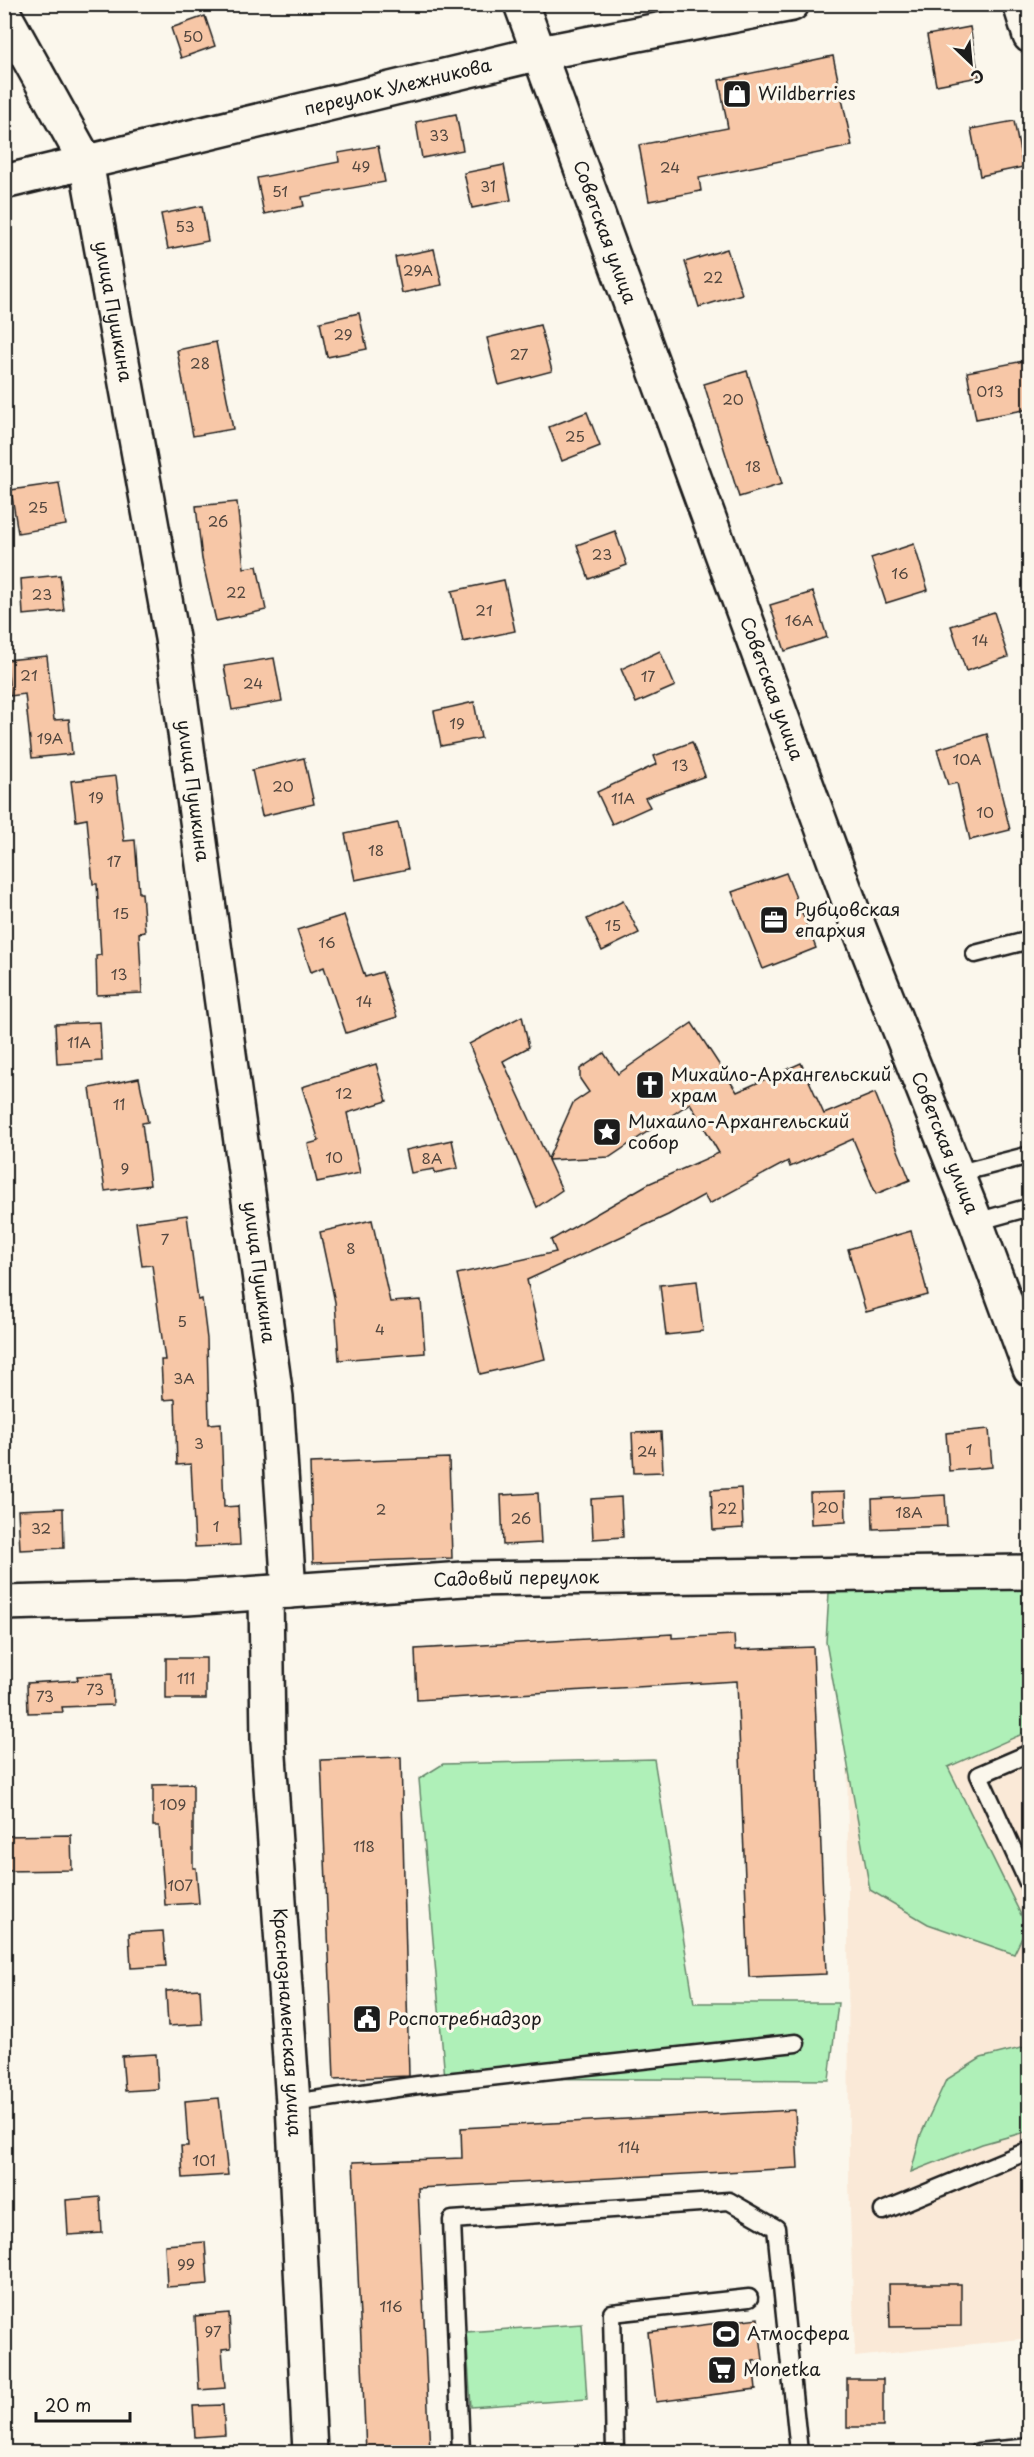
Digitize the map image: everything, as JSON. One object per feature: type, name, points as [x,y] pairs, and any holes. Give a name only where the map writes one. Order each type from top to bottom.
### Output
[{"type":"street","name":"Советская улица","points":[[521,4],[856,920],[976,1222],[1029,1369]]},
{"type":"street","name":"переулок Улежникова","points":[[4,182],[540,53],[792,4]]},
{"type":"street","points":[[1020,4],[1029,36]]},
{"type":"street","name":"улица Пушкина","points":[[4,14],[86,162],[172,638],[276,1397],[278,1592]]},
{"type":"street","name":"Садовый переулок","points":[[4,1603],[278,1592],[464,1579],[1029,1572]]},
{"type":"street","name":"Краснознаменская улица","points":[[278,1592],[268,1742],[293,2103],[310,2452]]},
{"type":"lane","points":[[975,954],[1029,940]]},
{"type":"lane","points":[[955,1174],[1029,1155]]},
{"type":"lane","points":[[976,1222],[1029,1207]]},
{"type":"lane","points":[[1029,1753],[979,1775],[1029,1887]]},
{"type":"lane","points":[[293,2103],[418,2085],[796,2043]]},
{"type":"lane","points":[[883,2211],[1029,2150]]},
{"type":"lane","points":[[461,2452],[452,2220],[729,2201],[776,2228],[799,2452]]},
{"type":"lane","points":[[615,2452],[612,2313],[749,2298]]},
{"type":"lane","points":[[978,2452],[1029,2447]]},
{"type":"shaded area","points":[[1029,1610],[1029,2338],[855,2357],[849,2182],[847,1617]]},
{"type":"green space","points":[[1029,1581],[1029,1731],[948,1767],[1027,1927],[1014,1954],[928,1924],[870,1890],[826,1642],[829,1593]]},
{"type":"green space","points":[[654,1759],[694,2003],[838,2003],[829,2080],[445,2078],[419,1779],[443,1764]]},
{"type":"green space","points":[[1029,2046],[1029,2131],[982,2144],[911,2172],[921,2134],[946,2080],[981,2058]]},
{"type":"green space","points":[[582,2324],[587,2399],[471,2407],[466,2332]]},
{"type":"building","points":[[205,16],[215,46],[181,58],[171,28]]},
{"type":"building","points":[[970,27],[979,77],[936,85],[927,35]]},
{"type":"building","points":[[833,56],[852,146],[699,178],[701,191],[649,201],[639,145],[728,128],[719,80]]},
{"type":"building","points":[[456,114],[463,150],[422,158],[416,122]]},
{"type":"building","points":[[1014,121],[1023,167],[980,176],[971,129]]},
{"type":"building","points":[[378,146],[385,182],[302,197],[304,206],[264,214],[257,178],[339,162],[338,153]]},
{"type":"building","points":[[504,165],[511,200],[472,208],[464,173]]},
{"type":"building","points":[[202,206],[208,241],[168,249],[161,214]]},
{"type":"building","points":[[434,249],[442,285],[402,293],[395,257]]},
{"type":"building","points":[[727,249],[742,294],[699,307],[685,262]]},
{"type":"building","points":[[359,313],[367,349],[327,357],[320,322]]},
{"type":"building","points":[[540,325],[552,371],[499,385],[487,338]]},
{"type":"building","points":[[216,342],[233,429],[193,436],[177,350]]},
{"type":"building","points":[[1029,360],[1029,409],[976,419],[967,372]]},
{"type":"building","points":[[747,371],[782,484],[739,497],[704,384]]},
{"type":"building","points":[[587,412],[600,446],[562,461],[549,427]]},
{"type":"building","points":[[59,483],[66,525],[18,533],[11,490]]},
{"type":"building","points":[[237,502],[244,568],[257,566],[266,610],[216,621],[202,559],[196,506]]},
{"type":"building","points":[[615,531],[627,565],[589,579],[577,545]]},
{"type":"building","points":[[914,544],[928,590],[886,603],[871,558]]},
{"type":"building","points":[[60,575],[64,611],[23,615],[21,579]]},
{"type":"building","points":[[504,580],[515,631],[463,642],[452,591]]},
{"type":"building","points":[[813,592],[827,637],[785,651],[770,605]]},
{"type":"building","points":[[994,612],[1008,657],[966,671],[951,626]]},
{"type":"building","points":[[660,651],[675,686],[636,703],[621,669]]},
{"type":"building","points":[[47,656],[54,720],[69,719],[72,754],[32,758],[25,694],[10,696],[7,660]]},
{"type":"building","points":[[274,658],[282,701],[232,710],[224,666]]},
{"type":"building","points":[[474,702],[481,738],[441,746],[434,711]]},
{"type":"building","points":[[987,734],[1010,830],[970,840],[957,783],[948,785],[937,749]]},
{"type":"building","points":[[692,742],[705,776],[645,798],[650,807],[612,824],[597,792],[657,764],[654,756]]},
{"type":"building","points":[[304,758],[314,804],[262,816],[252,770]]},
{"type":"building","points":[[116,776],[124,841],[135,840],[139,893],[142,893],[145,932],[139,933],[142,993],[97,995],[96,956],[101,955],[97,884],[93,884],[87,819],[76,821],[71,781]]},
{"type":"building","points":[[398,823],[408,869],[355,880],[345,834]]},
{"type":"building","name":"Рубцовская епархия","points":[[786,873],[816,948],[763,969],[732,892]]},
{"type":"building","points":[[623,901],[639,933],[602,951],[587,919]]},
{"type":"building","points":[[344,915],[365,977],[382,972],[397,1017],[346,1033],[324,967],[311,972],[297,930]]},
{"type":"building","points":[[522,1016],[529,1047],[503,1061],[548,1159],[573,1103],[589,1092],[580,1079],[580,1069],[604,1053],[618,1074],[692,1023],[737,1092],[801,1063],[824,1114],[875,1093],[910,1180],[876,1194],[853,1139],[790,1167],[788,1161],[709,1204],[704,1195],[668,1215],[527,1280],[545,1359],[480,1374],[457,1274],[556,1252],[551,1240],[648,1184],[719,1153],[690,1103],[610,1157],[548,1160],[562,1190],[537,1207],[469,1044]]},
{"type":"building","points":[[100,1022],[102,1061],[57,1064],[55,1024]]},
{"type":"building","points":[[376,1064],[387,1101],[347,1113],[360,1173],[317,1182],[308,1144],[319,1141],[302,1087]]},
{"type":"building","points":[[139,1078],[148,1122],[142,1123],[150,1185],[105,1191],[90,1088]]},
{"type":"building","points":[[452,1140],[458,1168],[435,1173],[434,1169],[411,1173],[406,1150]]},
{"type":"building","points":[[187,1215],[198,1300],[202,1299],[207,1339],[209,1424],[221,1423],[224,1507],[238,1506],[240,1545],[195,1547],[191,1464],[177,1465],[175,1399],[163,1400],[161,1360],[165,1360],[152,1265],[142,1266],[136,1222]]},
{"type":"building","points":[[372,1220],[390,1302],[421,1300],[425,1353],[339,1360],[335,1302],[320,1232]]},
{"type":"building","points":[[911,1231],[928,1295],[866,1312],[848,1249]]},
{"type":"building","points":[[697,1281],[703,1331],[666,1335],[660,1285]]},
{"type":"building","points":[[989,1429],[992,1467],[949,1471],[946,1433]]},
{"type":"building","points":[[661,1432],[663,1472],[634,1473],[632,1433]]},
{"type":"building","points":[[449,1458],[452,1558],[313,1563],[310,1463]]},
{"type":"building","points":[[741,1488],[743,1528],[713,1530],[711,1490]]},
{"type":"building","points":[[845,1492],[846,1522],[811,1524],[810,1493]]},
{"type":"building","points":[[538,1493],[541,1543],[503,1545],[501,1495]]},
{"type":"building","points":[[945,1495],[947,1526],[873,1529],[872,1499]]},
{"type":"building","points":[[621,1497],[623,1537],[593,1539],[591,1499]]},
{"type":"building","points":[[63,1508],[64,1548],[20,1550],[18,1510]]},
{"type":"building","points":[[672,1634],[672,1638],[734,1635],[735,1650],[813,1647],[826,1974],[749,1977],[737,1681],[417,1700],[415,1649]]},
{"type":"building","points":[[166,1658],[206,1658],[206,1699],[166,1699]]},
{"type":"building","points":[[112,1674],[113,1705],[62,1707],[63,1712],[28,1713],[27,1683],[78,1680],[77,1676]]},
{"type":"building","points":[[401,1757],[409,2076],[334,2079],[321,1760]]},
{"type":"building","points":[[193,1784],[193,1868],[196,1868],[199,1903],[165,1905],[159,1826],[153,1826],[153,1785]]},
{"type":"building","points":[[71,1835],[72,1870],[4,1871],[4,1836]]},
{"type":"building","points":[[163,1931],[166,1966],[131,1968],[129,1933]]},
{"type":"building","points":[[200,1989],[202,2024],[168,2026],[166,1991]]},
{"type":"building","points":[[156,2054],[158,2089],[125,2091],[122,2056]]},
{"type":"building","points":[[219,2098],[228,2175],[183,2178],[181,2146],[188,2146],[185,2101]]},
{"type":"building","points":[[795,2110],[798,2168],[418,2188],[430,2452],[366,2452],[353,2162],[462,2158],[461,2128]]},
{"type":"building","points":[[100,2197],[102,2233],[68,2235],[66,2200]]},
{"type":"building","points":[[205,2242],[208,2284],[167,2287],[165,2245]]},
{"type":"building","points":[[889,2284],[961,2284],[961,2326],[890,2327]]},
{"type":"building","points":[[229,2313],[231,2348],[222,2349],[225,2388],[199,2390],[195,2316]]},
{"type":"building","points":[[758,2318],[763,2360],[753,2361],[756,2389],[656,2402],[648,2332]]},
{"type":"building","points":[[847,2379],[883,2379],[883,2427],[847,2427]]},
{"type":"building","points":[[223,2405],[225,2435],[195,2437],[193,2406]]},
{"type":"place","name":"Wildberries","points":[[737,94]]},
{"type":"place","name":"Рубцовская епархия","points":[[774,920]]},
{"type":"place","name":"Михайло-Архангельский храм","points":[[650,1085]]},
{"type":"place","name":"Михаило-Архангельский собор","points":[[607,1132]]},
{"type":"place","name":"Роспотребнадзор","points":[[367,2019]]},
{"type":"place","name":"Атмосфера","points":[[726,2334]]},
{"type":"place","name":"Monetka","points":[[722,2370]]}]
